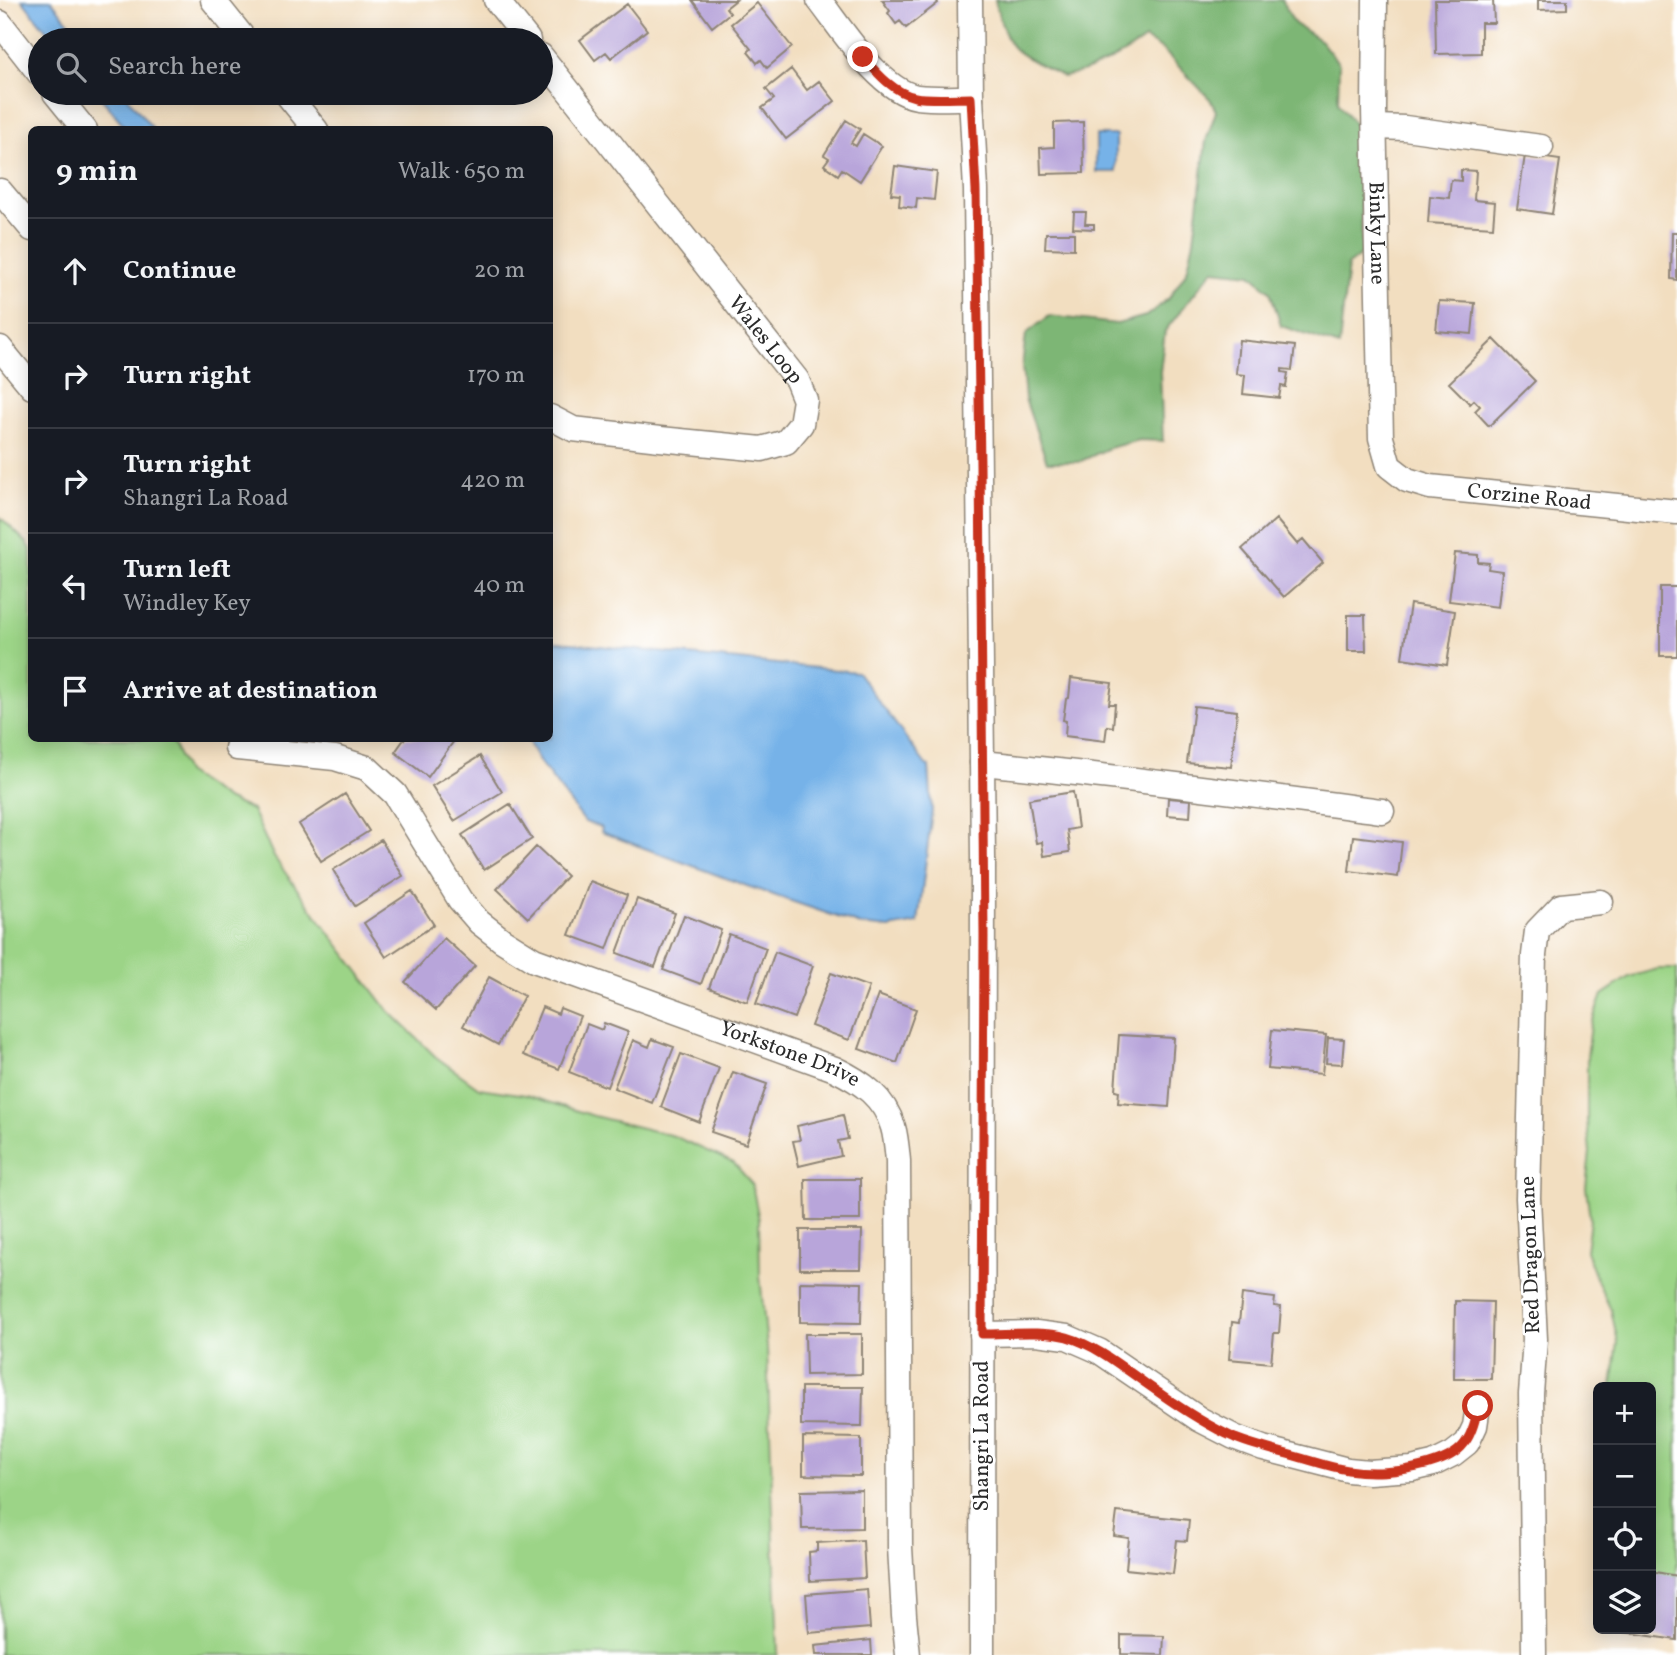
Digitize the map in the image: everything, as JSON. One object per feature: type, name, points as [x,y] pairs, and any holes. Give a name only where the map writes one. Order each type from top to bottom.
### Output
[{"type":"street","points":[[213,0],[235,28]]},
{"type":"street","points":[[496,0],[518,28]]},
{"type":"street","points":[[819,0],[863,57],[895,88],[915,97],[971,98]]},
{"type":"street","name":"Shangri La Road","points":[[970,0],[976,190],[982,763],[982,1655]]},
{"type":"street","name":"Binky Lane","points":[[1375,0],[1381,438],[1389,466]]},
{"type":"street","points":[[0,23],[28,59]]},
{"type":"street","name":"Wales Loop","points":[[553,71],[797,380],[804,400],[801,424],[786,442],[762,449],[573,429],[553,419]]},
{"type":"street","points":[[65,105],[82,126]]},
{"type":"street","points":[[296,105],[313,126]]},
{"type":"street","points":[[1375,127],[1405,128],[1541,147]]},
{"type":"street","points":[[0,191],[28,224]]},
{"type":"street","points":[[0,348],[28,382]]},
{"type":"street","name":"Corzine Road","points":[[1389,466],[1407,480],[1430,487],[1677,512]]},
{"type":"street","name":"Yorkstone Drive","points":[[237,748],[335,758],[367,768],[395,794],[460,900],[479,922],[502,940],[534,960],[835,1069],[859,1081],[880,1101],[893,1127],[898,1161],[900,1547],[908,1655]]},
{"type":"street","points":[[982,763],[1100,775],[1382,811]]},
{"type":"street","name":"Red Dragon Lane","points":[[1534,1655],[1531,1394],[1535,1339],[1528,1198],[1534,955],[1537,931],[1561,906],[1601,902]]},
{"type":"street","points":[[982,1334],[1036,1333],[1067,1337],[1099,1351],[1199,1419],[1234,1437],[1263,1448],[1348,1470],[1368,1472],[1412,1469],[1433,1464],[1467,1443],[1475,1426],[1478,1406]]},
{"type":"green space","points":[[995,0],[1282,0],[1294,23],[1321,41],[1339,64],[1338,103],[1354,123],[1360,126],[1362,254],[1348,265],[1339,346],[1281,326],[1270,291],[1251,274],[1213,270],[1165,331],[1160,372],[1163,441],[1139,440],[1109,448],[1079,462],[1047,462],[1025,399],[1022,366],[1026,334],[1049,316],[1117,324],[1146,316],[1169,298],[1187,271],[1194,240],[1206,141],[1216,111],[1210,99],[1163,50],[1145,39],[1096,67],[1064,77],[1018,52],[1002,26]]},
{"type":"green space","points":[[0,517],[28,544],[28,742],[172,742],[186,772],[226,799],[252,810],[274,857],[310,907],[388,1010],[436,1057],[479,1088],[526,1095],[674,1136],[734,1163],[752,1184],[759,1220],[760,1276],[767,1347],[778,1655],[0,1655]]},
{"type":"green space","points":[[1658,969],[1677,969],[1677,1634],[1656,1630],[1656,1382],[1613,1382],[1618,1342],[1611,1310],[1586,1251],[1590,1219],[1586,1187],[1590,1152],[1587,1057],[1591,1025],[1602,995],[1629,977]]},
{"type":"water","points":[[22,0],[51,0],[73,28],[44,28]]},
{"type":"water","points":[[107,105],[134,105],[151,126],[124,126]]},
{"type":"water","points":[[1096,135],[1116,135],[1116,172],[1096,172]]},
{"type":"water","points":[[553,641],[857,672],[929,766],[932,811],[918,923],[889,928],[861,925],[601,832],[602,828],[585,822],[538,760],[529,742],[553,742]]},
{"type":"building","points":[[692,0],[736,0],[726,8],[730,13],[712,27]]},
{"type":"building","points":[[882,0],[936,0],[938,3],[906,28],[900,21],[896,24]]},
{"type":"building","points":[[1435,0],[1493,0],[1494,23],[1481,23],[1481,53],[1436,54]]},
{"type":"building","points":[[1538,0],[1567,0],[1567,9],[1538,10]]},
{"type":"building","points":[[757,3],[792,47],[767,68],[761,60],[757,63],[748,52],[751,49],[731,24]]},
{"type":"building","points":[[627,4],[647,30],[611,58],[606,52],[595,60],[580,40]]},
{"type":"building","points":[[791,69],[807,90],[819,81],[835,101],[786,139],[762,108],[774,99],[766,89]]},
{"type":"building","points":[[846,120],[860,129],[851,143],[856,146],[863,134],[882,146],[860,181],[842,169],[838,175],[824,165],[829,158],[824,155]]},
{"type":"building","points":[[1083,122],[1084,173],[1041,174],[1040,148],[1054,147],[1054,123]]},
{"type":"building","points":[[1525,155],[1560,160],[1552,214],[1517,209]]},
{"type":"building","points":[[895,166],[937,172],[934,200],[917,198],[916,208],[899,206],[900,195],[891,194]]},
{"type":"building","points":[[1461,170],[1476,171],[1474,200],[1495,202],[1493,227],[1428,223],[1430,196],[1449,198],[1451,180],[1461,181]]},
{"type":"building","points":[[1074,212],[1086,212],[1085,224],[1094,224],[1094,229],[1073,228]]},
{"type":"building","points":[[1672,232],[1677,232],[1677,280],[1671,279]]},
{"type":"building","points":[[1046,233],[1074,233],[1074,249],[1045,248]]},
{"type":"building","points":[[1439,301],[1475,303],[1472,334],[1436,331]]},
{"type":"building","points":[[1494,339],[1535,381],[1489,426],[1475,411],[1480,406],[1474,400],[1470,404],[1449,383]]},
{"type":"building","points":[[1239,340],[1295,346],[1292,370],[1282,369],[1282,372],[1288,373],[1286,387],[1281,386],[1279,398],[1243,394],[1245,375],[1236,374]]},
{"type":"building","points":[[1276,519],[1297,544],[1303,539],[1323,563],[1284,597],[1242,549]]},
{"type":"building","points":[[1455,553],[1478,555],[1478,562],[1489,563],[1488,569],[1502,571],[1498,607],[1449,601]]},
{"type":"building","points":[[1660,587],[1677,587],[1677,656],[1660,656]]},
{"type":"building","points":[[1410,604],[1455,611],[1447,665],[1402,658]]},
{"type":"building","points":[[1348,615],[1365,615],[1366,651],[1348,651]]},
{"type":"building","points":[[1071,678],[1112,683],[1109,704],[1115,704],[1113,727],[1107,726],[1105,741],[1065,736],[1066,721],[1063,720]]},
{"type":"building","points":[[1194,706],[1237,711],[1231,767],[1187,763]]},
{"type":"building","points":[[402,742],[453,742],[428,777],[395,752]]},
{"type":"building","points":[[480,756],[502,792],[454,821],[432,786]]},
{"type":"building","points":[[1073,792],[1078,828],[1067,830],[1070,852],[1044,856],[1042,842],[1036,843],[1029,799]]},
{"type":"building","points":[[345,794],[369,831],[321,861],[299,824]]},
{"type":"building","points":[[1168,798],[1191,800],[1190,817],[1167,815]]},
{"type":"building","points":[[510,804],[532,839],[484,870],[462,835]]},
{"type":"building","points":[[1353,836],[1402,842],[1398,877],[1349,871]]},
{"type":"building","points":[[381,840],[403,876],[355,906],[333,870]]},
{"type":"building","points":[[536,847],[567,876],[528,918],[497,889]]},
{"type":"building","points":[[590,881],[627,895],[607,949],[569,935]]},
{"type":"building","points":[[412,891],[434,925],[386,957],[364,923]]},
{"type":"building","points":[[637,899],[675,913],[655,967],[617,953]]},
{"type":"building","points":[[684,915],[721,930],[701,984],[663,970]]},
{"type":"building","points":[[729,934],[766,948],[747,1002],[709,988]]},
{"type":"building","points":[[444,938],[475,966],[436,1010],[405,982]]},
{"type":"building","points":[[775,952],[813,966],[794,1018],[756,1004]]},
{"type":"building","points":[[831,973],[869,987],[849,1040],[811,1026]]},
{"type":"building","points":[[489,977],[524,996],[498,1045],[463,1026]]},
{"type":"building","points":[[878,995],[916,1009],[897,1063],[859,1049]]},
{"type":"building","points":[[542,1007],[558,1014],[560,1008],[580,1016],[559,1069],[523,1055]]},
{"type":"building","points":[[604,1023],[628,1032],[607,1087],[569,1072],[587,1024],[602,1030]]},
{"type":"building","points":[[1272,1030],[1326,1035],[1322,1074],[1268,1069]]},
{"type":"building","points":[[1119,1035],[1174,1038],[1169,1107],[1118,1103],[1119,1091],[1115,1090]]},
{"type":"building","points":[[1328,1038],[1344,1039],[1342,1064],[1326,1063]]},
{"type":"building","points":[[652,1039],[674,1047],[652,1103],[614,1088],[633,1040],[649,1047]]},
{"type":"building","points":[[681,1054],[719,1068],[699,1122],[661,1107]]},
{"type":"building","points":[[733,1072],[767,1084],[746,1144],[711,1132]]},
{"type":"building","points":[[843,1115],[848,1139],[838,1141],[841,1156],[799,1166],[793,1141],[800,1140],[797,1126]]},
{"type":"building","points":[[805,1179],[860,1179],[860,1220],[806,1220]]},
{"type":"building","points":[[800,1230],[862,1230],[861,1269],[800,1269]]},
{"type":"building","points":[[800,1282],[862,1283],[861,1323],[800,1322]]},
{"type":"building","points":[[1242,1294],[1275,1298],[1274,1306],[1281,1307],[1279,1333],[1274,1333],[1271,1363],[1229,1359],[1232,1322],[1239,1323]]},
{"type":"building","points":[[1455,1301],[1493,1302],[1491,1379],[1454,1379]]},
{"type":"building","points":[[805,1334],[862,1334],[862,1374],[806,1375]]},
{"type":"building","points":[[801,1387],[863,1387],[862,1426],[801,1425]]},
{"type":"building","points":[[803,1437],[861,1438],[861,1476],[803,1475]]},
{"type":"building","points":[[862,1490],[862,1528],[802,1529],[801,1491]]},
{"type":"building","points":[[1117,1512],[1189,1520],[1187,1541],[1177,1540],[1173,1574],[1126,1569],[1129,1538],[1114,1536]]},
{"type":"building","points":[[863,1540],[865,1578],[810,1581],[809,1552],[817,1551],[817,1543]]},
{"type":"building","points":[[1656,1572],[1677,1576],[1677,1640],[1636,1634],[1656,1634]]},
{"type":"building","points":[[867,1589],[870,1628],[809,1633],[806,1594]]},
{"type":"building","points":[[1121,1635],[1164,1636],[1163,1655],[1121,1654]]},
{"type":"building","points":[[871,1640],[872,1655],[816,1655],[815,1646]]},
{"type":"route","points":[[863,57],[895,88],[915,97],[971,98],[976,190],[980,465],[984,936],[982,1334],[1036,1333],[1067,1337],[1099,1351],[1199,1419],[1234,1437],[1263,1448],[1348,1470],[1368,1472],[1412,1469],[1433,1464],[1467,1443],[1475,1426],[1478,1406]]}]
